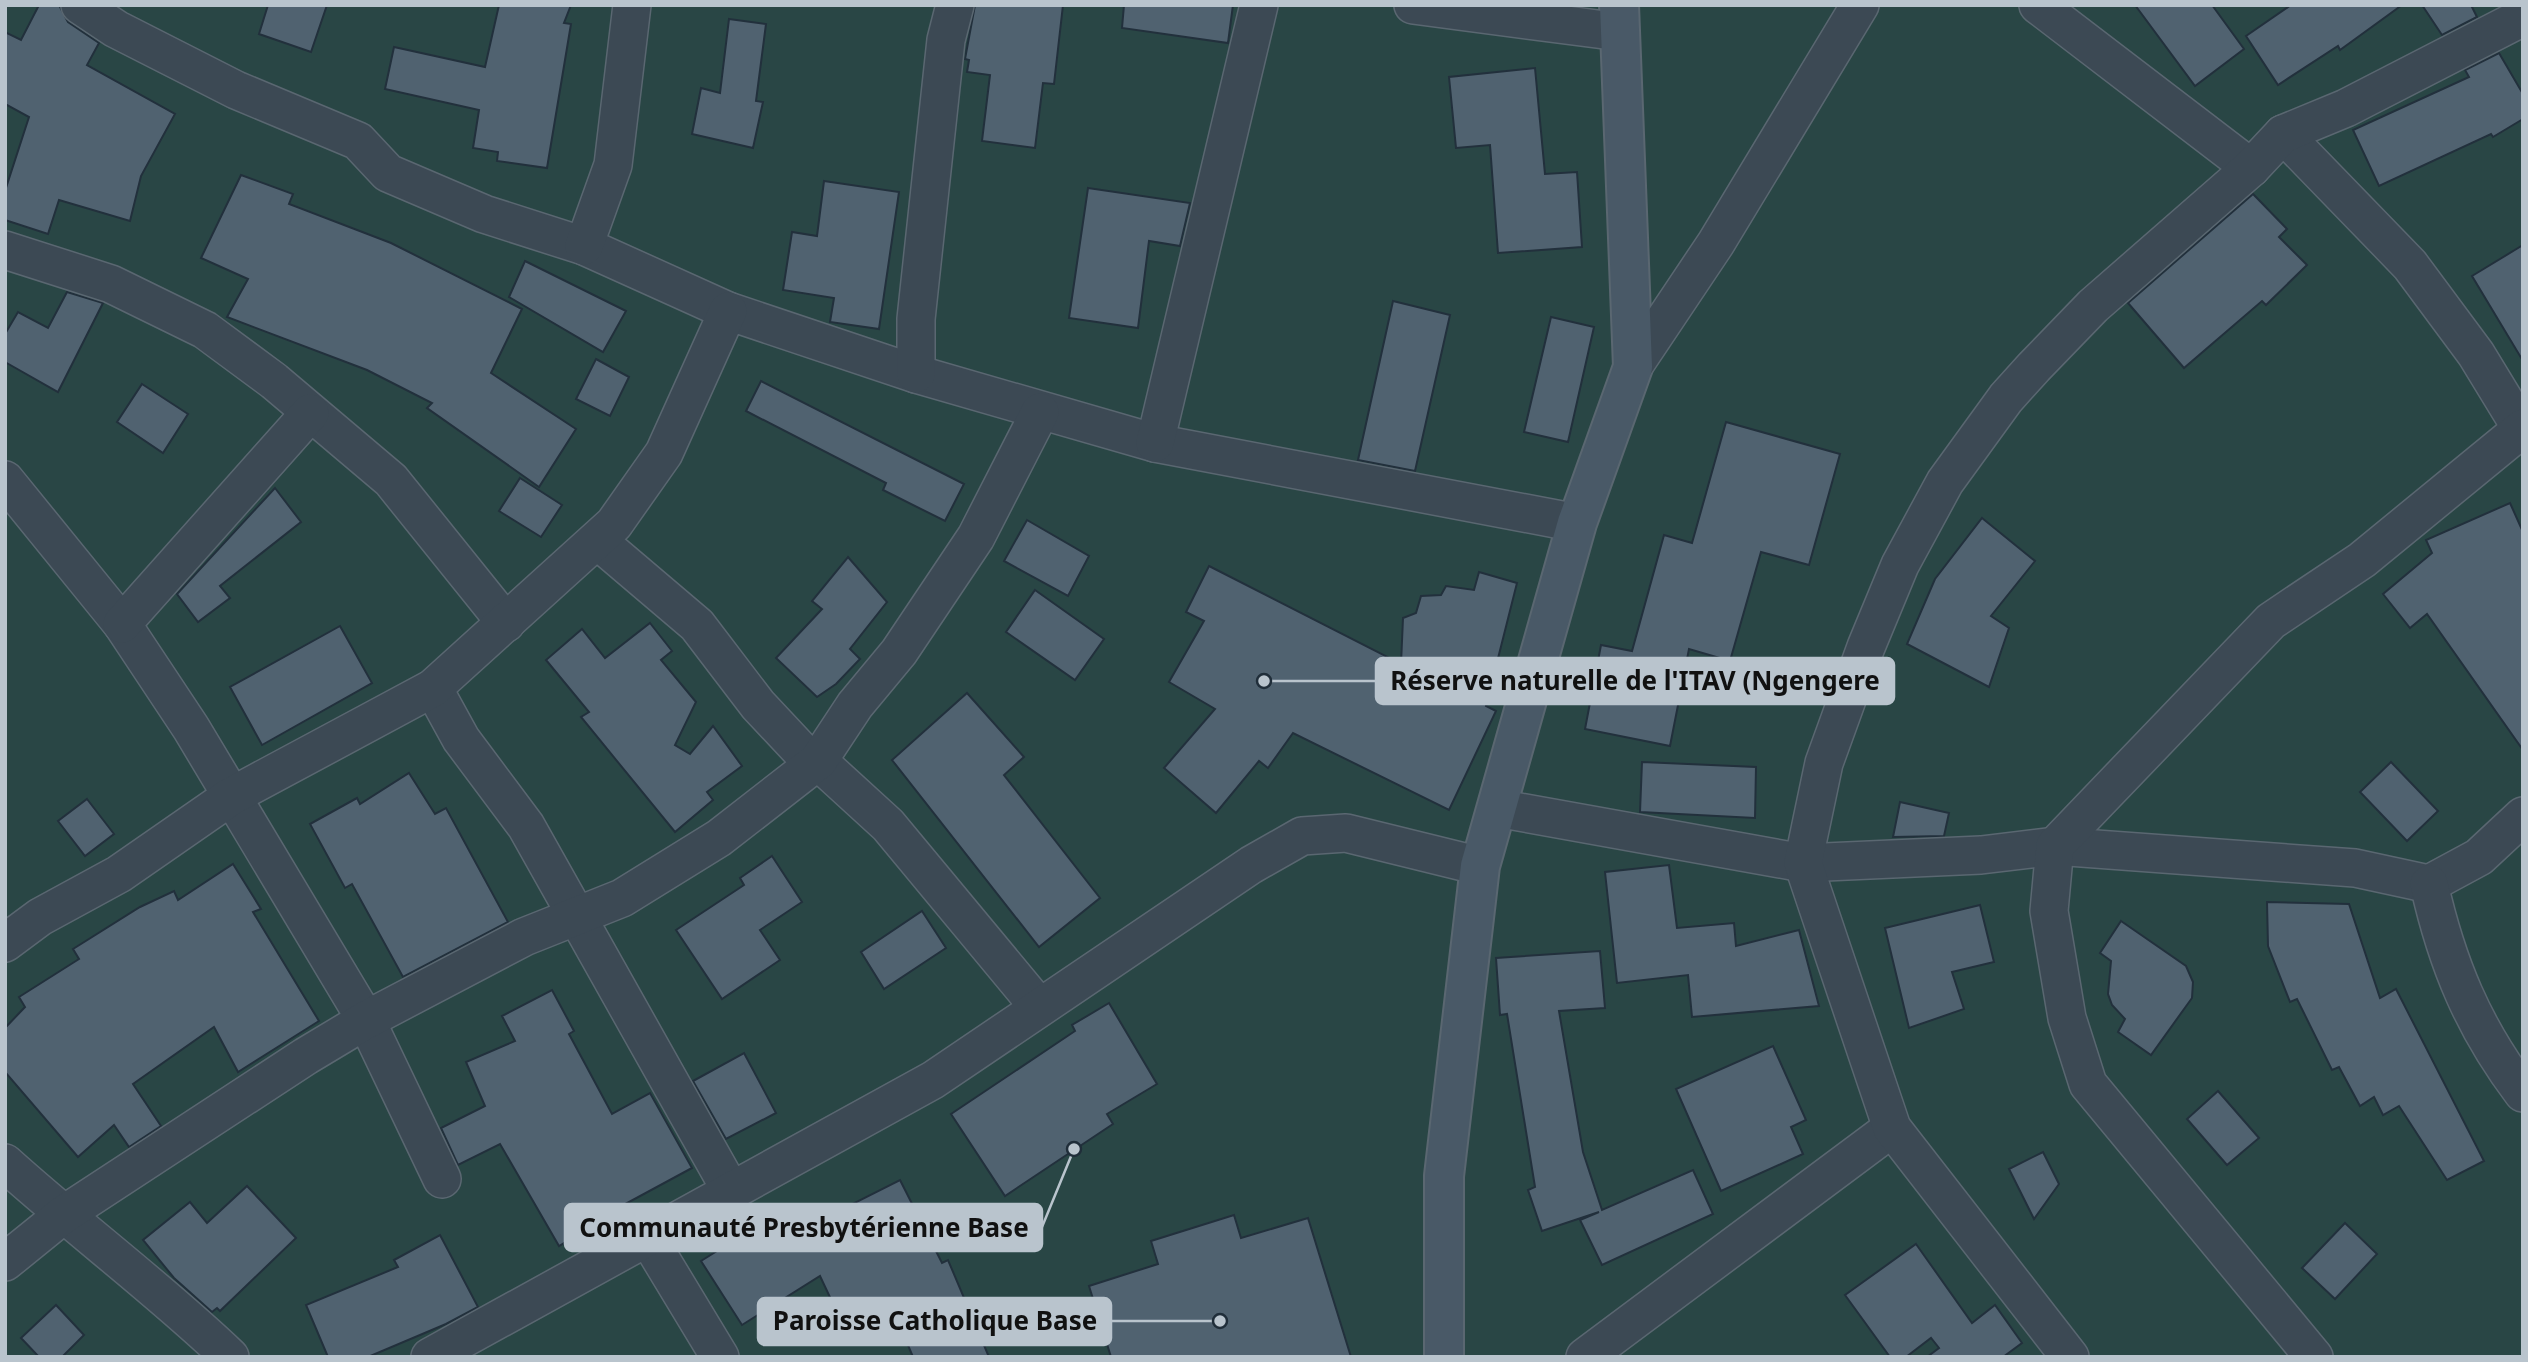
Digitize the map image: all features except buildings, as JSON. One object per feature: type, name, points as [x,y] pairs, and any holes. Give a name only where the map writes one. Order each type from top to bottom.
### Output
[{"type":"street","points":[[80,5],[116,29],[236,90],[358,141],[388,173],[484,214],[584,246],[728,311],[916,374],[1040,412],[1155,443],[1577,523]]},
{"type":"street","points":[[584,246],[612,165],[632,5]]},
{"type":"street","points":[[916,374],[916,320],[946,40],[955,5]]},
{"type":"street","points":[[1155,443],[1259,5]]},
{"type":"street","points":[[1413,5],[1620,19],[1633,367]]},
{"type":"street","points":[[1444,1357],[1444,1176],[1480,866],[1577,523],[1633,367],[1716,243],[1860,5]]},
{"type":"street","points":[[2038,5],[2251,168]]},
{"type":"street","points":[[2070,1357],[1892,1128],[1802,863],[1824,763],[1866,647],[1900,565],[1945,482],[2006,398],[2093,306],[2251,168],[2283,134],[2346,108],[2523,17]]},
{"type":"street","points":[[2283,134],[2410,265],[2476,354],[2522,429],[2362,560],[2271,621],[2055,846],[2049,912],[2067,1018],[2088,1084],[2314,1357]]},
{"type":"street","points":[[5,250],[110,284],[205,330],[310,412],[390,480],[506,623]]},
{"type":"street","points":[[5,943],[40,916],[118,873],[230,797],[433,688],[614,524],[664,453],[728,311]]},
{"type":"street","points":[[122,624],[310,412]]},
{"type":"street","points":[[5,1262],[63,1215],[239,1098],[366,1020],[524,937],[622,898],[719,838],[818,761],[855,705],[900,652],[976,537],[1040,412]]},
{"type":"street","points":[[5,480],[122,624],[191,728],[366,1020],[442,1179]]},
{"type":"street","points":[[597,540],[697,625],[758,705],[803,752],[818,761],[888,825],[1039,1007]]},
{"type":"street","points":[[433,688],[461,739],[526,826],[730,1189]]},
{"type":"street","points":[[1497,808],[1802,863],[1981,855],[2055,846],[2355,868],[2429,884],[2479,858],[2523,816]]},
{"type":"street","points":[[430,1357],[648,1238],[730,1189],[933,1080],[1251,865],[1302,836],[1346,833],[1480,866]]},
{"type":"street","points":[[2429,884],[2440,933],[2474,1020],[2523,1093]]},
{"type":"street","points":[[1585,1357],[1892,1128]]},
{"type":"street","points":[[5,1163],[63,1215],[190,1319],[230,1357]]},
{"type":"street","points":[[648,1238],[720,1357]]},
{"type":"green space","points":[[5,5],[2523,5],[2523,1357],[5,1357]]},
{"type":"place","name":"Réserve naturelle de l'ITAV (Ngengere","points":[[1264,681]]},
{"type":"place","name":"Communauté Presbytérienne Base","points":[[1074,1149]]},
{"type":"place","name":"Paroisse Catholique Base","points":[[1220,1321]]}]
